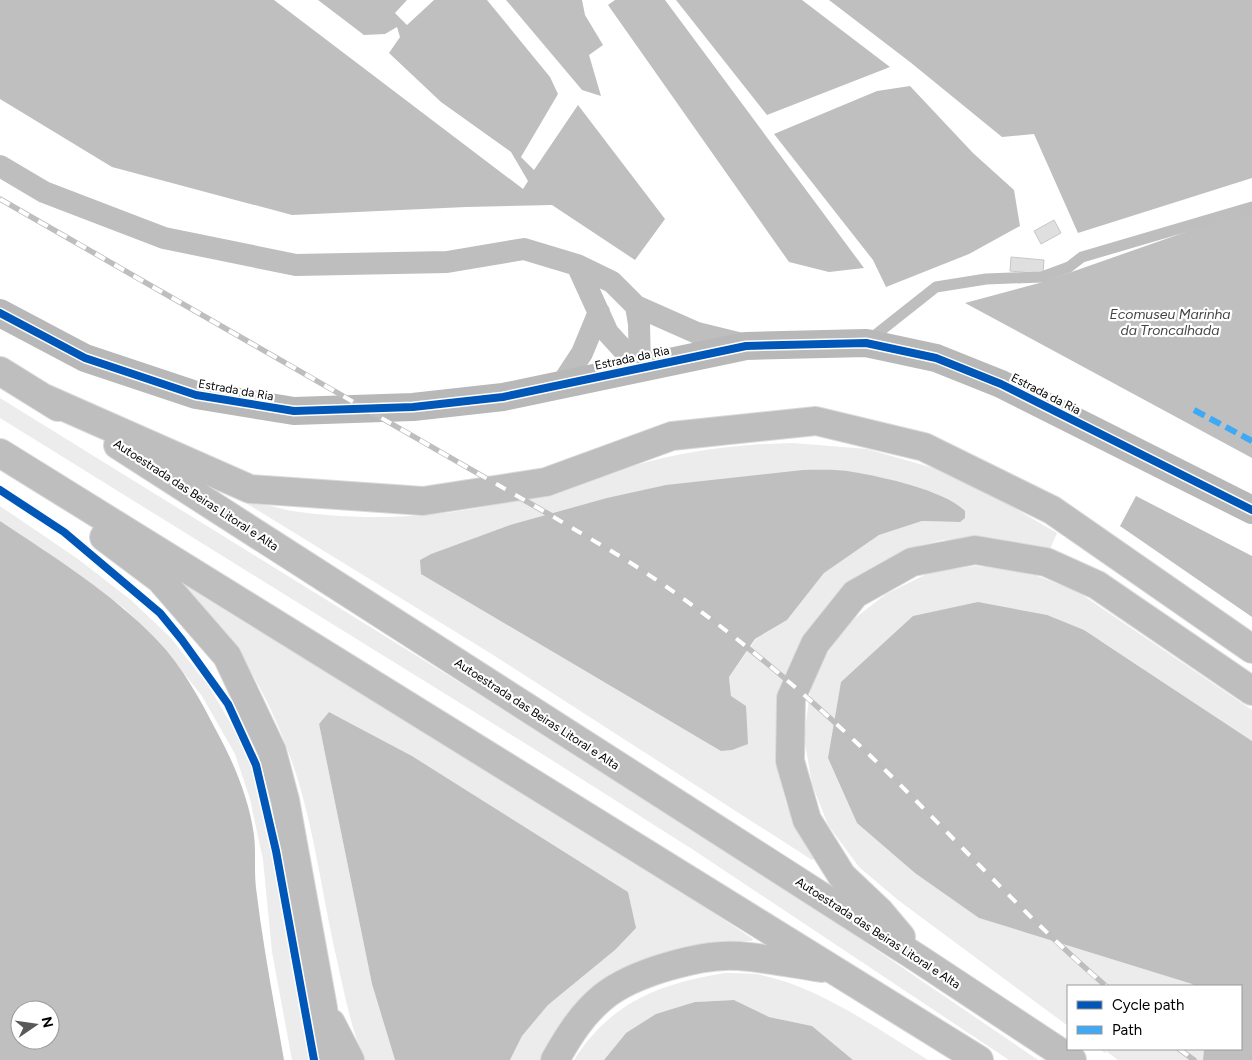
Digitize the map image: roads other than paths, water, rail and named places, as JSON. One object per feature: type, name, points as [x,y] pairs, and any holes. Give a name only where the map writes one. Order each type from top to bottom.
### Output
[{"type":"highway","name":"Autoestrada das Beiras Litoral e Alta","points":[[0,372],[44,398],[920,959],[1072,1060]]},
{"type":"highway","points":[[44,398],[250,489],[423,502],[546,482],[672,436],[816,421],[924,446],[1052,510],[1252,649]]},
{"type":"highway","points":[[0,455],[979,1060]]},
{"type":"highway","points":[[0,455],[160,579],[227,656],[272,751],[285,800],[323,1008],[329,1060]]},
{"type":"highway","points":[[920,959],[880,912],[842,876],[807,820],[790,761],[791,698],[815,644],[855,594],[912,562],[975,550],[1046,562],[1097,585],[1252,691]]},
{"type":"highway","points":[[554,1060],[575,1026],[603,996],[638,977],[677,963],[738,956],[834,970]]},
{"type":"highway","points":[[323,1008],[350,1060]]},
{"type":"street","points":[[0,166],[44,192],[164,238],[296,265],[447,262],[524,249],[577,265],[612,282],[636,306],[697,333],[746,346]]},
{"type":"street","points":[[577,265],[608,333],[640,368]]},
{"type":"street","points":[[636,306],[640,368]]},
{"type":"street","points":[[561,385],[582,353],[599,312]]},
{"type":"street","name":"Estrada da Ria","points":[[0,313],[85,358],[196,395],[294,411],[413,408],[503,397],[746,346],[866,343],[936,358],[1001,384],[1252,510]]},
{"type":"lane","points":[[866,343],[936,287],[986,279],[1042,277],[1069,267],[1082,257],[1252,207]]},
{"type":"water","points":[[0,0],[274,0],[523,189],[528,181],[511,152],[441,102],[389,53],[400,37],[397,27],[385,34],[364,35],[318,0],[407,0],[395,13],[407,25],[434,0],[487,0],[550,77],[558,94],[521,157],[534,170],[578,105],[665,219],[635,260],[552,205],[292,215],[112,167],[0,99]]},
{"type":"water","points":[[506,0],[582,0],[585,15],[603,45],[589,55],[601,96],[582,90]]},
{"type":"water","points":[[615,0],[665,0],[864,268],[829,272],[789,262],[608,5]]},
{"type":"water","points":[[676,0],[802,0],[890,67],[767,115]]},
{"type":"water","points":[[829,0],[1252,0],[1252,178],[1078,233],[1034,134],[1002,137],[910,62]]},
{"type":"water","points":[[910,86],[973,153],[1014,190],[1020,226],[969,254],[886,287],[873,260],[774,134],[877,91]]},
{"type":"water","name":"Ecomuseu Marinha da Troncalhada","points":[[1252,212],[1252,458],[965,303],[1043,282],[1197,228]]},
{"type":"water","points":[[803,470],[847,471],[880,477],[912,486],[955,503],[965,511],[965,518],[960,522],[922,521],[879,535],[824,573],[787,620],[755,639],[729,677],[731,696],[746,706],[748,744],[732,750],[721,751],[421,574],[420,560],[431,554],[510,525],[607,498],[666,485]]},
{"type":"water","points":[[1136,496],[1252,556],[1252,617],[1120,526]]},
{"type":"water","points":[[0,521],[82,576],[140,623],[175,661],[211,720],[235,769],[245,795],[252,822],[255,841],[255,881],[284,1060],[0,1060]]},
{"type":"water","points":[[978,602],[1047,615],[1084,630],[1252,741],[1252,1060],[1203,1060],[1204,1050],[1242,1050],[1242,985],[1193,985],[979,918],[915,873],[857,823],[828,758],[841,682],[913,616]]},
{"type":"water","points":[[329,712],[412,756],[628,892],[636,928],[615,950],[548,1005],[522,1036],[510,1060],[395,1060],[372,984],[319,724]]},
{"type":"water","points":[[734,1000],[769,1017],[812,1026],[853,1060],[604,1060],[626,1033],[656,1014],[695,1002]]},
{"type":"railway","points":[[0,199],[552,516],[626,560],[695,607],[751,650],[832,720],[889,774],[1042,928],[1105,985]]},
{"type":"railway","points":[[1180,1050],[1194,1060]]}]
